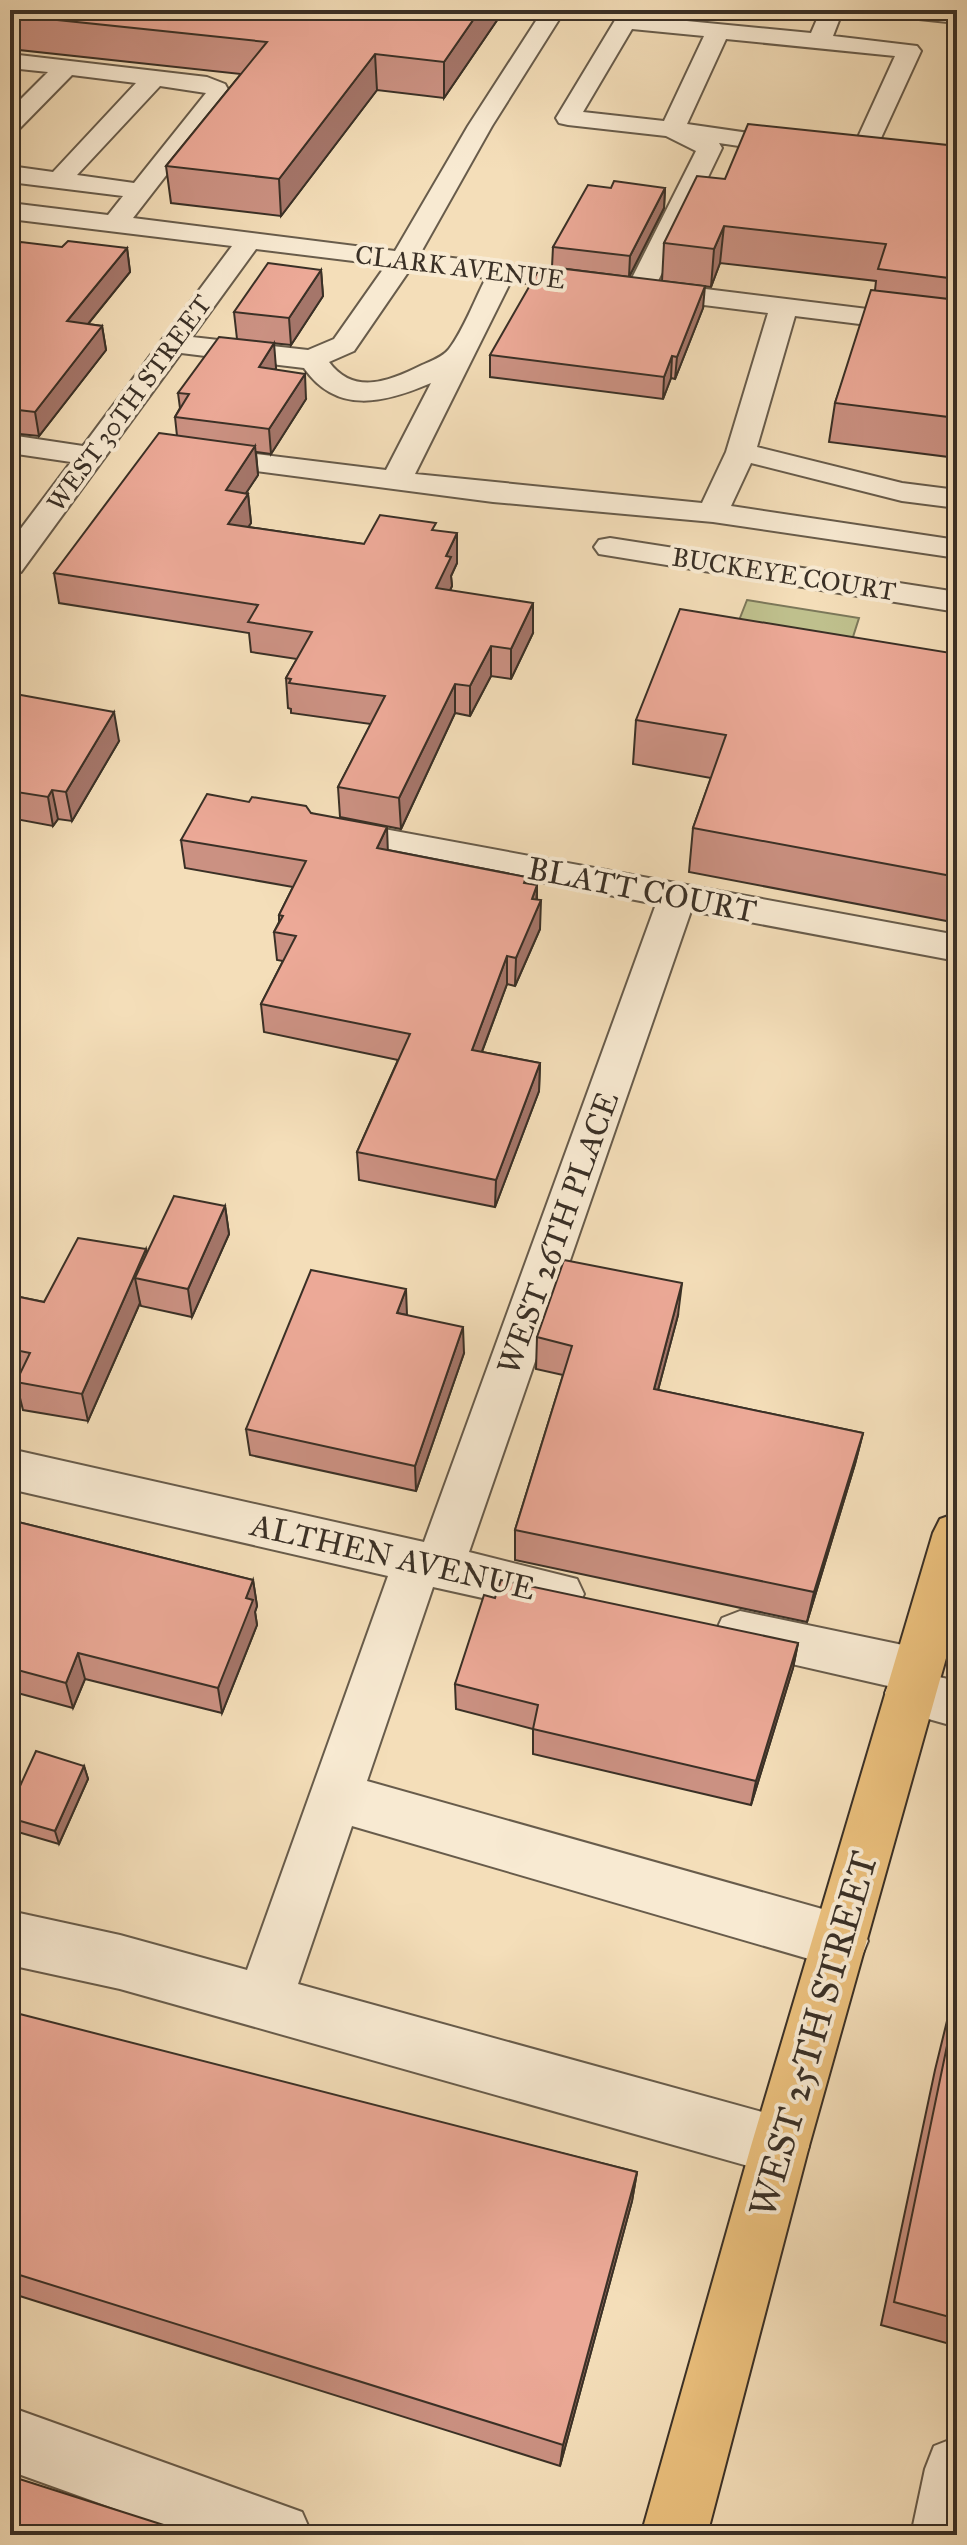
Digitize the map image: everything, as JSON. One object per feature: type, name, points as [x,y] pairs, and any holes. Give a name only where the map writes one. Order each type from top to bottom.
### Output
[{"type":"main road","name":"WEST 25TH STREET","points":[[674,2535],[780,2146],[840,1941],[929,1689],[957,1533]]},
{"type":"street","points":[[173,343],[287,359],[312,359],[344,345],[403,260],[480,126],[554,10]]},
{"type":"street","points":[[819,41],[832,10]]},
{"type":"street","points":[[900,10],[957,16]]},
{"type":"street","points":[[861,157],[909,51],[625,22],[568,118],[672,129],[861,157],[889,160]]},
{"type":"street","points":[[672,129],[718,31]]},
{"type":"street","points":[[10,61],[207,84],[218,93],[115,224]]},
{"type":"street","points":[[10,124],[66,68]]},
{"type":"street","points":[[59,180],[154,78]]},
{"type":"street","points":[[640,289],[710,148],[672,129]]},
{"type":"street","points":[[10,174],[141,191]]},
{"type":"street","name":"CLARK AVENUE","points":[[10,211],[957,328]]},
{"type":"street","points":[[31,238],[50,216]]},
{"type":"street","name":"WEST 30TH STREET","points":[[10,565],[249,241]]},
{"type":"street","points":[[396,481],[502,272]]},
{"type":"street","points":[[713,513],[741,452],[784,307]]},
{"type":"street","points":[[312,359],[323,380],[342,389],[369,392],[398,389],[457,358]]},
{"type":"street","points":[[10,444],[91,456]]},
{"type":"street","points":[[741,452],[902,492],[957,499]]},
{"type":"street","points":[[171,453],[493,493],[713,513],[957,549]]},
{"type":"street","name":"BUCKEYE COURT","points":[[610,547],[957,602]]},
{"type":"street","name":"BLATT COURT","points":[[327,830],[957,948]]},
{"type":"street","name":"WEST 26TH PLACE","points":[[264,2002],[336,1797],[428,1566],[677,897]]},
{"type":"street","name":"ALTHEN AVENUE","points":[[10,1469],[605,1604]]},
{"type":"street","points":[[696,1624],[929,1689]]},
{"type":"street","points":[[336,1797],[840,1941]]},
{"type":"street","points":[[10,1938],[120,1962],[780,2146]]},
{"type":"street","points":[[10,2439],[279,2535]]},
{"type":"street","points":[[944,2535],[957,2469]]},
{"type":"green space","points":[[747,600],[859,618],[844,665],[729,646]]},
{"type":"building","points":[[10,10],[480,10],[444,62],[375,54],[279,179],[166,166],[267,42],[10,15]]},
{"type":"building","points":[[748,124],[957,146],[957,279],[878,269],[886,244],[724,226],[714,249],[664,243],[697,176],[725,179]]},
{"type":"building","points":[[614,181],[665,188],[630,256],[553,247],[588,185],[611,188]]},
{"type":"building","points":[[68,241],[127,248],[67,321],[102,326],[35,412],[10,409],[10,248],[21,242],[62,247]]},
{"type":"building","points":[[268,263],[321,270],[289,318],[234,312]]},
{"type":"building","points":[[541,266],[705,286],[677,357],[672,356],[664,377],[490,355]]},
{"type":"building","points":[[871,290],[957,300],[957,418],[835,403]]},
{"type":"building","points":[[219,337],[274,343],[259,367],[305,374],[269,429],[175,417],[189,394],[178,393]]},
{"type":"building","points":[[159,433],[255,446],[226,490],[248,494],[228,524],[364,544],[380,515],[436,523],[432,530],[457,533],[446,556],[451,557],[436,588],[533,603],[511,649],[491,646],[470,686],[455,684],[399,798],[338,787],[385,696],[289,683],[291,679],[286,678],[312,632],[248,622],[258,605],[54,573]]},
{"type":"building","points":[[680,609],[957,654],[957,877],[693,828],[726,735],[636,720]]},
{"type":"building","points":[[10,693],[114,712],[66,792],[52,790],[48,797],[10,791]]},
{"type":"building","points":[[207,794],[249,802],[252,797],[306,806],[311,813],[387,827],[377,848],[526,877],[524,883],[537,885],[532,899],[541,900],[516,958],[507,956],[472,1050],[540,1063],[496,1180],[357,1152],[410,1034],[261,1004],[296,936],[274,932],[283,916],[279,915],[306,861],[181,840]]},
{"type":"building","points":[[174,1196],[225,1206],[188,1289],[135,1278]]},
{"type":"building","points":[[78,1238],[146,1249],[82,1394],[16,1382],[30,1353],[10,1349],[10,1295],[44,1302]]},
{"type":"building","points":[[564,1260],[682,1283],[654,1389],[863,1433],[814,1592],[515,1530],[572,1346],[537,1337]]},
{"type":"building","points":[[311,1270],[406,1289],[397,1313],[463,1327],[415,1466],[246,1429]]},
{"type":"building","points":[[10,1520],[253,1580],[246,1598],[253,1600],[218,1688],[78,1653],[66,1683],[10,1668]]},
{"type":"building","points":[[501,1580],[798,1643],[756,1781],[533,1729],[538,1705],[455,1684],[484,1595],[495,1598]]},
{"type":"building","points":[[36,1751],[84,1766],[55,1831],[10,1818],[10,1808]]},
{"type":"building","points":[[957,2004],[957,2319],[894,2302]]},
{"type":"building","points":[[12,2012],[637,2172],[563,2445],[10,2272]]},
{"type":"building","points":[[10,2476],[195,2535],[10,2535]]}]
